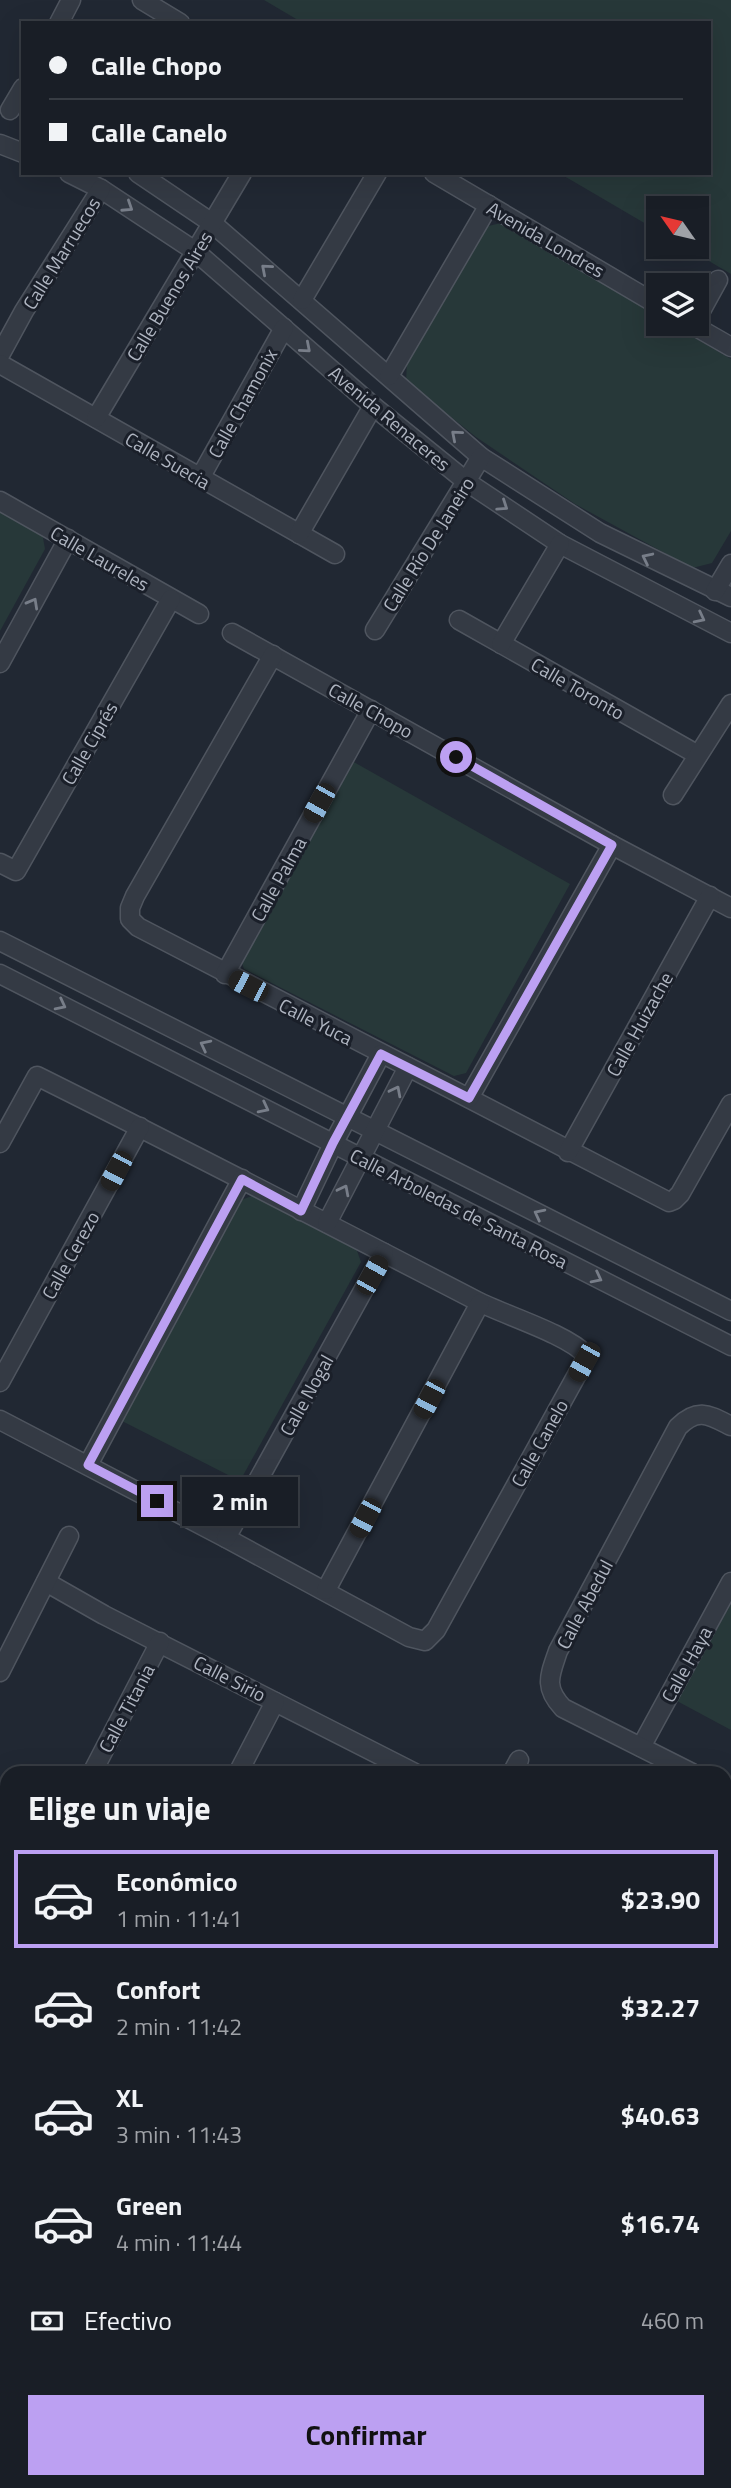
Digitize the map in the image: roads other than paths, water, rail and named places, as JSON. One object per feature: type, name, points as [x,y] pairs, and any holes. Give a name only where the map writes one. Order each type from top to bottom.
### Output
[{"type":"street","points":[[60,21],[71,0]]},
{"type":"street","points":[[142,0],[177,21]]},
{"type":"street","points":[[11,111],[21,92]]},
{"type":"street","points":[[0,144],[21,152]]},
{"type":"street","name":"Avenida Renaceres","points":[[73,175],[101,189],[195,251],[373,406],[467,482],[560,544],[731,633]]},
{"type":"street","name":"Avenida Renaceres","points":[[141,175],[212,223],[481,457],[600,533],[723,594]]},
{"type":"street","name":"Calle Buenos Aires","points":[[96,418],[241,175]]},
{"type":"street","points":[[302,300],[376,175]]},
{"type":"street","name":"Avenida Londres","points":[[437,175],[646,297]]},
{"type":"street","name":"Calle Marruecos","points":[[0,355],[24,311],[101,189]]},
{"type":"street","points":[[389,376],[488,205]]},
{"type":"street","points":[[709,296],[718,280]]},
{"type":"street","name":"Calle Chamonix","points":[[200,478],[284,328]]},
{"type":"street","points":[[709,332],[731,346]]},
{"type":"street","name":"Calle Suecia","points":[[0,364],[335,554]]},
{"type":"street","points":[[299,534],[373,406]]},
{"type":"street","name":"Calle Río De Janeiro","points":[[375,630],[481,457]]},
{"type":"street","name":"Calle Laureles","points":[[0,501],[199,614]]},
{"type":"street","points":[[0,663],[68,539]]},
{"type":"street","points":[[501,644],[560,544]]},
{"type":"street","points":[[723,594],[731,564]]},
{"type":"street","name":"Calle Ciprés","points":[[0,863],[16,871],[171,599]]},
{"type":"street","name":"Calle Toronto","points":[[459,620],[698,755]]},
{"type":"street","name":"Calle Chopo","points":[[232,633],[612,845],[731,908]]},
{"type":"street","name":"Calle Yuca","points":[[273,655],[130,908],[130,919],[138,927],[668,1202],[680,1194],[731,1104]]},
{"type":"street","points":[[673,795],[731,704]]},
{"type":"street","name":"Calle Palma","points":[[225,974],[371,710]]},
{"type":"street","points":[[469,1098],[612,845]]},
{"type":"street","name":"Calle Huizache","points":[[568,1152],[710,896]]},
{"type":"street","name":"Calle Arboledas de Santa Rosa","points":[[0,941],[731,1311]]},
{"type":"street","name":"Calle Arboledas de Santa Rosa","points":[[0,974],[731,1346]]},
{"type":"street","points":[[301,1211],[333,1143],[381,1054]]},
{"type":"street","points":[[327,1223],[408,1067]]},
{"type":"street","name":"Calle Canelo","points":[[0,1143],[37,1076],[481,1303],[576,1346],[586,1355],[431,1637],[425,1641],[416,1640],[326,1590],[0,1420]]},
{"type":"street","name":"Calle Cerezo","points":[[0,1382],[140,1127]]},
{"type":"street","points":[[88,1465],[242,1179]]},
{"type":"street","name":"Calle Nogal","points":[[226,1538],[384,1253]]},
{"type":"street","points":[[326,1590],[481,1303]]},
{"type":"street","name":"Calle Abedul","points":[[678,1766],[563,1708],[550,1691],[550,1675],[558,1651],[678,1427],[687,1418],[699,1413],[712,1416],[731,1426]]},
{"type":"street","points":[[0,1672],[69,1536]]},
{"type":"street","name":"Calle Sirio","points":[[46,1582],[275,1702],[385,1766]]},
{"type":"street","name":"Calle Haya","points":[[641,1747],[731,1582]]},
{"type":"street","name":"Calle Titania","points":[[96,1766],[160,1642]]},
{"type":"street","points":[[242,1766],[275,1702]]}]
